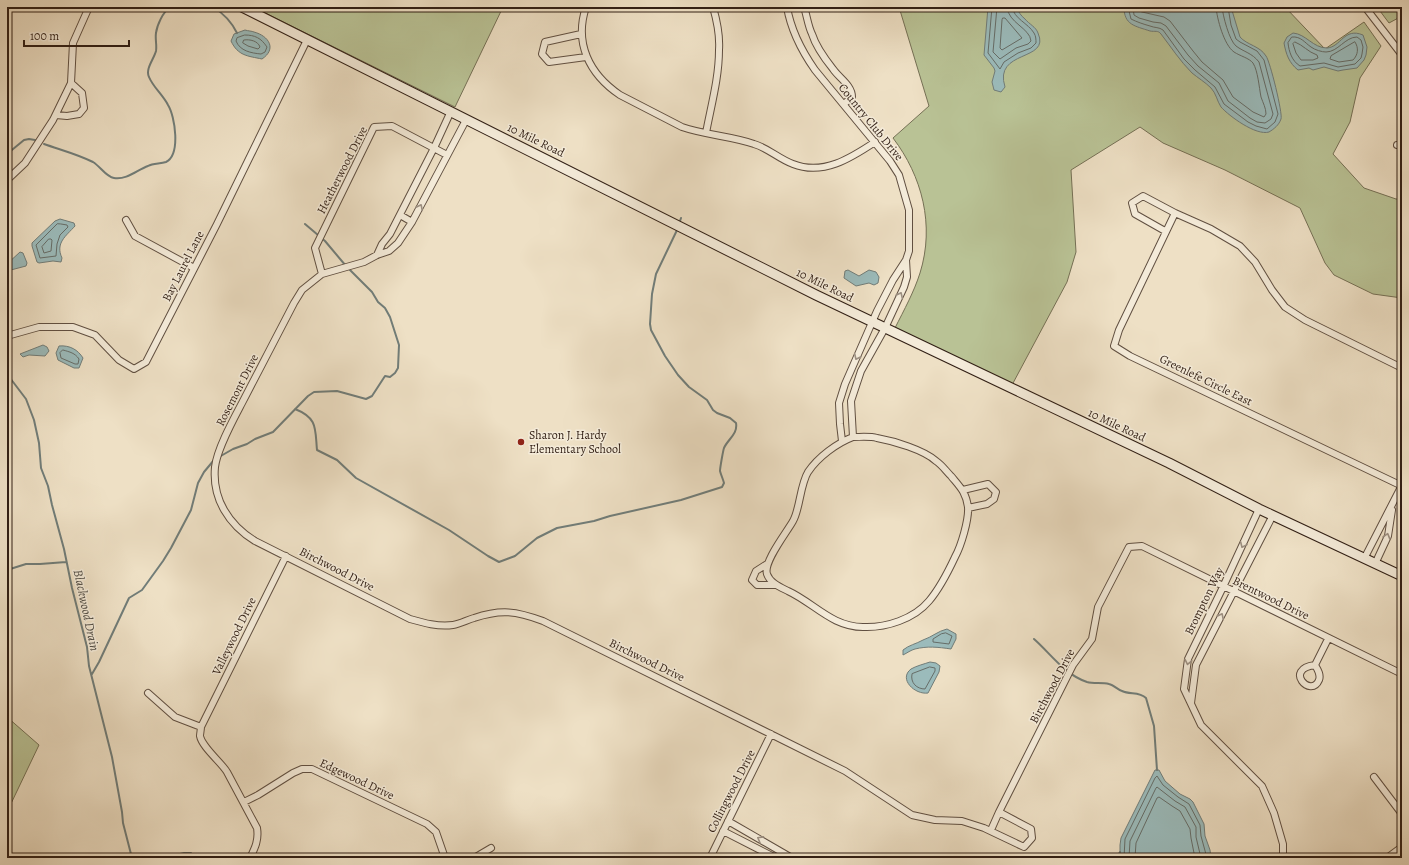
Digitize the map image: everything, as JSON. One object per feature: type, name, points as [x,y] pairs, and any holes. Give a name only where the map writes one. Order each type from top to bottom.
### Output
[{"type":"main road","name":"10 Mile Road","points":[[242,7],[872,322],[1169,463],[1259,509],[1402,576]]},
{"type":"street","points":[[7,180],[25,163],[56,115],[72,83],[73,43],[89,7]]},
{"type":"street","points":[[586,7],[582,20],[581,34],[586,57],[596,74],[611,89],[620,95],[682,127],[693,131],[756,144],[793,164],[815,168],[836,164],[853,157],[875,142]]},
{"type":"street","points":[[706,133],[720,50],[717,22],[713,7]]},
{"type":"street","name":"Country Club Drive","points":[[787,7],[796,39],[804,55],[890,161],[899,175],[909,210],[909,251],[906,260],[892,280],[872,322],[845,384],[839,403],[842,441]]},
{"type":"street","points":[[804,7],[812,34],[825,58],[852,92],[852,97],[844,104]]},
{"type":"street","points":[[1365,7],[1402,55]]},
{"type":"street","points":[[581,34],[545,42],[542,54],[549,62],[586,57]]},
{"type":"street","name":"Bay Laurel Lane","points":[[7,336],[39,327],[73,327],[95,335],[119,360],[134,369],[146,362],[308,40]]},
{"type":"street","points":[[56,115],[67,116],[79,114],[84,108],[82,93],[72,83]]},
{"type":"street","points":[[377,255],[400,215],[451,111]]},
{"type":"street","name":"Rosemont Drive","points":[[286,556],[245,535],[227,516],[220,502],[216,488],[215,467],[221,446],[302,290],[322,274],[364,262],[389,251],[393,247],[412,222],[466,120]]},
{"type":"street","name":"Heatherwood Drive","points":[[322,274],[315,248],[374,127],[392,126],[447,155]]},
{"type":"street","points":[[1165,231],[1135,214],[1132,203],[1143,196],[1175,213],[1211,229],[1240,246],[1255,262],[1272,290],[1285,307],[1305,320],[1402,368]]},
{"type":"street","name":"Greenlefe Circle East","points":[[1175,213],[1118,330],[1114,346],[1137,359],[1402,485]]},
{"type":"street","points":[[400,215],[412,222]]},
{"type":"street","points":[[126,220],[135,236],[194,268]]},
{"type":"street","name":"Country Club Drive","points":[[853,437],[851,401],[861,371],[885,328],[904,287],[907,277],[906,260]]},
{"type":"street","points":[[767,564],[767,575],[776,585],[794,594],[830,618],[862,627],[881,626],[900,621],[915,613],[928,602],[946,575],[962,542],[968,508],[963,490],[936,460],[913,448],[876,437],[853,437],[842,441],[823,455],[808,472],[800,496],[795,519],[767,564],[756,571],[752,580],[758,586],[776,585]]},
{"type":"street","points":[[963,490],[988,484],[996,492],[994,499],[987,504],[968,508]]},
{"type":"street","points":[[1364,559],[1402,485]]},
{"type":"street","points":[[1375,564],[1388,536],[1392,506]]},
{"type":"street","name":"Brompton Way","points":[[1259,509],[1188,659],[1184,689],[1201,725],[1262,786],[1274,812],[1283,844],[1283,858]]},
{"type":"street","name":"Brompton Way","points":[[1191,704],[1196,665],[1273,515]]},
{"type":"street","name":"Brentwood Drive","points":[[1129,547],[1142,546],[1328,639],[1402,674]]},
{"type":"street","name":"Birchwood Drive","points":[[991,830],[1073,665],[1092,639],[1098,607],[1129,547]]},
{"type":"street","name":"Valleywood Drive","points":[[201,727],[286,556]]},
{"type":"street","name":"Birchwood Drive","points":[[286,556],[410,619],[425,624],[438,626],[454,625],[496,612],[510,611],[526,614],[543,621],[845,771],[912,815],[935,820],[962,821],[991,830],[1024,847],[1032,838],[1031,829],[999,812]]},
{"type":"street","points":[[1315,665],[1328,639]]},
{"type":"street","points":[[148,693],[175,717],[201,727],[200,737],[206,747],[222,763],[228,772],[257,828],[257,845],[250,858]]},
{"type":"street","name":"Collingwood Drive","points":[[710,858],[771,734]]},
{"type":"street","name":"Edgewood Drive","points":[[244,802],[258,796],[293,773],[302,769],[312,769],[426,824],[436,832],[445,858]]},
{"type":"street","points":[[1374,777],[1402,814]]},
{"type":"street","points":[[728,821],[792,858]]},
{"type":"street","points":[[723,831],[776,858]]},
{"type":"street","points":[[1387,858],[1402,847]]},
{"type":"street","points":[[474,858],[490,848]]},
{"type":"green space","points":[[253,7],[503,7],[455,107]]},
{"type":"green space","points":[[899,7],[1285,7],[1325,49],[1364,22],[1381,46],[1360,78],[1350,122],[1333,154],[1364,188],[1396,199],[1402,199],[1402,298],[1373,294],[1334,275],[1325,263],[1300,208],[1225,170],[1163,143],[1140,127],[1071,170],[1076,252],[1067,282],[1012,385],[895,328],[912,294],[920,273],[926,237],[926,219],[923,202],[912,168],[893,138],[929,106]]},
{"type":"green space","points":[[1377,7],[1402,7],[1402,16],[1389,23]]},
{"type":"green space","points":[[7,717],[39,745],[7,812]]},
{"type":"water","points":[[988,7],[1016,7],[1022,16],[1037,31],[1040,42],[1037,48],[1014,61],[1007,67],[1004,75],[1005,87],[1001,92],[994,90],[992,82],[995,71],[984,55]]},
{"type":"water","points":[[1124,7],[1231,7],[1240,37],[1260,50],[1268,60],[1280,108],[1281,119],[1278,125],[1269,132],[1257,131],[1230,115],[1221,107],[1211,88],[1192,73],[1160,33],[1131,24],[1126,18]]},
{"type":"water","points":[[245,30],[264,36],[269,43],[269,51],[262,59],[240,52],[231,41],[234,34]]},
{"type":"water","points":[[1293,33],[1302,36],[1318,46],[1327,48],[1332,47],[1347,35],[1357,33],[1363,35],[1367,47],[1366,55],[1364,60],[1357,68],[1338,71],[1324,67],[1313,70],[1309,68],[1298,70],[1288,58],[1284,43],[1287,37]]},
{"type":"water","points":[[60,219],[74,223],[75,226],[62,240],[60,248],[62,258],[61,262],[37,262],[32,243],[55,221]]},
{"type":"water","points":[[20,252],[23,253],[27,263],[26,266],[7,271],[7,264]]},
{"type":"water","points":[[848,270],[859,276],[869,270],[876,272],[879,277],[878,283],[874,285],[869,283],[856,286],[844,278],[845,271]]},
{"type":"water","points":[[43,345],[47,347],[49,351],[45,356],[29,355],[23,357],[20,354]]},
{"type":"water","points":[[59,346],[70,347],[79,353],[83,358],[79,368],[74,368],[58,360],[56,353]]},
{"type":"water","points":[[947,629],[956,634],[956,639],[951,649],[924,647],[914,649],[903,655],[903,650],[908,647]]},
{"type":"water","points":[[930,662],[936,663],[940,666],[939,672],[928,693],[918,692],[907,682],[907,673],[913,668]]},
{"type":"water","points":[[1155,770],[1159,770],[1165,781],[1180,794],[1193,802],[1204,824],[1205,836],[1211,858],[1120,858],[1121,838]]},
{"type":"waterway","points":[[44,144],[75,154],[93,162],[108,176],[114,178],[123,178],[150,165],[166,162],[171,158],[174,152],[175,144],[171,110],[148,74],[149,67],[156,51],[156,35],[158,26],[163,15],[170,7]]},
{"type":"waterway","points":[[213,7],[227,18],[237,33]]},
{"type":"waterway","points":[[7,154],[24,140],[35,140]]},
{"type":"waterway","points":[[679,224],[681,218]]},
{"type":"waterway","points":[[305,224],[325,241],[346,266]]},
{"type":"waterway","points":[[295,409],[302,412],[312,420],[315,430],[317,450],[337,460],[356,478],[449,530],[499,562],[515,556],[537,538],[557,528],[594,521],[681,500],[722,487],[724,483],[720,471],[724,450],[736,430],[736,423],[730,418],[713,410],[707,400],[689,387],[678,375],[665,356],[651,330],[652,294],[656,274],[678,228]]},
{"type":"waterway","points":[[219,457],[233,449],[273,432],[308,396],[314,392],[337,391],[366,399],[372,396],[385,376],[390,377],[395,373],[398,368],[399,345],[390,317],[385,308],[378,302],[372,292],[349,269]]},
{"type":"waterway","name":"Blackwood Drain","points":[[7,374],[26,399],[34,420],[39,443],[41,468],[48,486],[87,647],[89,666],[112,757],[123,823],[132,858]]},
{"type":"waterway","points":[[92,674],[129,598],[142,590],[171,548],[191,510],[198,483],[204,472],[214,460]]},
{"type":"waterway","points":[[7,570],[26,564],[66,562]]},
{"type":"waterway","points":[[1034,639],[1059,664],[1079,679],[1090,683],[1104,683],[1113,685],[1125,692],[1137,694],[1146,698],[1154,726],[1157,770]]},
{"type":"waterway","points":[[1117,858],[1120,852]]},
{"type":"waterway","points":[[164,858],[184,853],[191,853]]},
{"type":"place","name":"Sharon J. Hardy Elementary School","points":[[521,442]]}]
